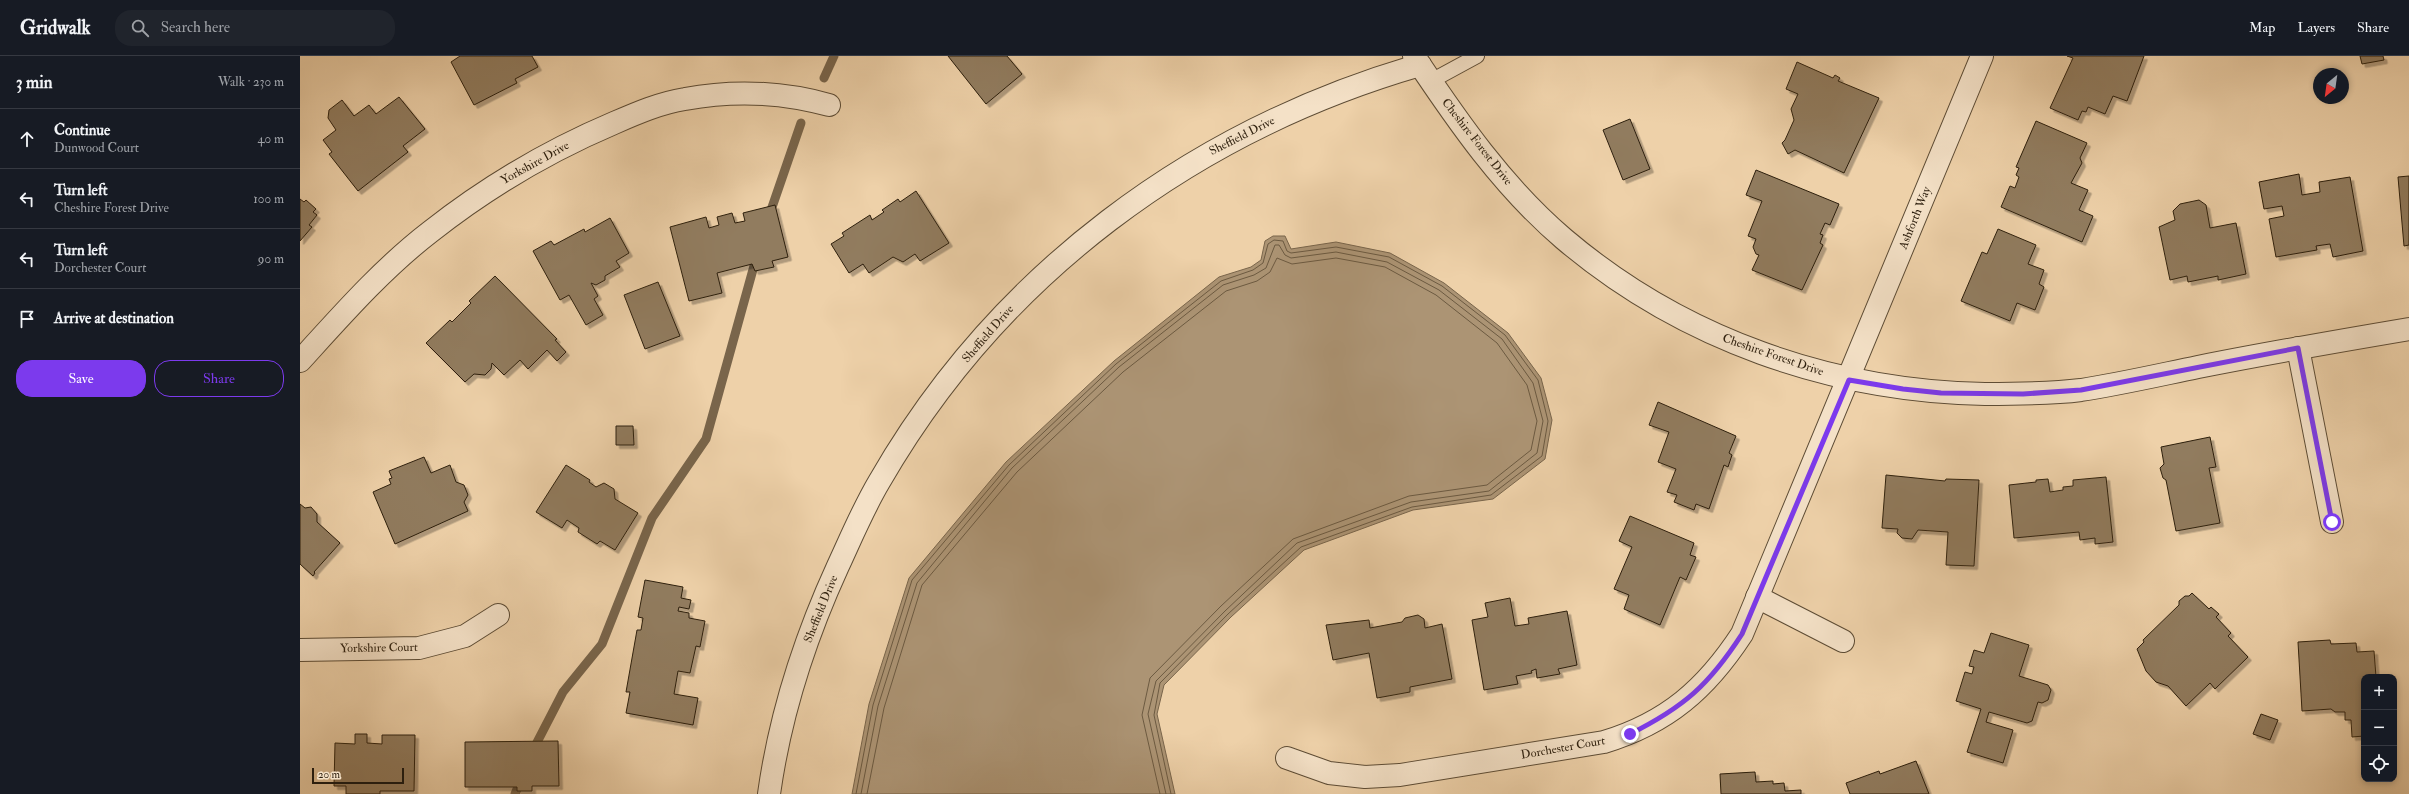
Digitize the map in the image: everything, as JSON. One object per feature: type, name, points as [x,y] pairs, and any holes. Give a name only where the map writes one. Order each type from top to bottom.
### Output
[{"type":"street","name":"Ashforth Way","points":[[1849,380],[1982,56]]},
{"type":"street","name":"Cheshire Forest Drive","points":[[1422,67],[1451,113],[1500,175],[1563,238],[1604,270],[1650,300],[1703,330],[1798,367],[1849,380],[1903,389],[1941,393],[2023,394],[2081,390],[2298,348],[2409,329]]},
{"type":"street","name":"Sheffield Drive","points":[[769,794],[773,768],[797,672],[817,612],[861,515],[880,481],[928,407],[972,351],[1017,301],[1071,251],[1145,194],[1202,156],[1262,124],[1321,98],[1422,67]]},
{"type":"street","name":"Yorkshire Drive","points":[[300,361],[356,299],[429,232],[494,185],[583,137],[654,107],[684,99],[731,93],[773,94],[804,98],[829,105]]},
{"type":"street","points":[[2298,348],[2332,522]]},
{"type":"street","name":"Dorchester Court","points":[[1287,758],[1329,773],[1365,777],[1400,775],[1604,742],[1630,734],[1662,718],[1689,699],[1723,663],[1742,634],[1849,380]]},
{"type":"street","points":[[1757,597],[1843,641]]},
{"type":"street","name":"Yorkshire Court","points":[[300,650],[419,648],[465,636],[498,615]]},
{"type":"lane","points":[[1422,67],[1477,56]]},
{"type":"water","points":[[1273,236],[1285,236],[1291,249],[1336,242],[1390,253],[1444,283],[1508,333],[1541,378],[1552,420],[1545,459],[1493,499],[1413,510],[1304,550],[1231,617],[1164,685],[1157,714],[1175,794],[852,794],[869,704],[909,578],[1006,462],[1114,361],[1219,277],[1251,267],[1261,260],[1265,241]]},
{"type":"building","points":[[460,56],[532,56],[538,67],[515,79],[517,83],[474,105],[451,62]]},
{"type":"building","points":[[948,56],[1007,56],[1022,74],[986,104]]},
{"type":"building","points":[[2067,56],[2144,56],[2127,101],[2113,96],[2105,114],[2088,107],[2086,112],[2082,111],[2078,120],[2050,108],[2073,58]]},
{"type":"building","points":[[2360,56],[2383,56],[2384,60],[2362,64]]},
{"type":"building","points":[[1797,62],[1833,78],[1835,75],[1840,78],[1838,81],[1879,98],[1844,173],[1795,150],[1788,154],[1782,143],[1785,140],[1794,120],[1791,109],[1798,94],[1786,89]]},
{"type":"building","points":[[399,97],[425,129],[403,146],[408,152],[358,191],[329,154],[332,152],[323,140],[336,130],[328,118],[329,110],[342,100],[354,116],[369,105],[376,114]]},
{"type":"building","points":[[1630,119],[1650,169],[1623,180],[1603,130]]},
{"type":"building","points":[[2036,121],[2087,143],[2080,158],[2082,163],[2071,183],[2088,190],[2079,210],[2093,216],[2082,242],[2001,207],[2010,186],[2015,188],[2019,177],[2016,175],[2019,168],[2016,167]]},
{"type":"building","points":[[1756,170],[1839,204],[1830,225],[1825,223],[1820,234],[1823,235],[1820,243],[1823,245],[1802,290],[1752,270],[1759,255],[1756,254],[1753,247],[1756,239],[1748,236],[1762,201],[1746,195]]},
{"type":"building","points":[[2299,174],[2302,195],[2320,192],[2319,182],[2350,177],[2363,251],[2333,257],[2330,244],[2316,246],[2317,250],[2276,257],[2269,219],[2284,216],[2282,206],[2264,209],[2259,182]]},
{"type":"building","points":[[2409,176],[2409,245],[2404,246],[2398,177]]},
{"type":"building","points":[[916,191],[949,243],[920,261],[915,254],[903,262],[893,257],[869,273],[863,264],[849,273],[831,244],[844,236],[842,233],[870,215],[872,220],[884,212],[882,210],[898,199],[900,202]]},
{"type":"building","points":[[300,199],[304,202],[306,200],[316,209],[313,212],[317,215],[309,225],[312,227],[300,241]]},
{"type":"building","points":[[2199,200],[2206,205],[2210,228],[2236,223],[2246,274],[2218,280],[2218,276],[2188,282],[2187,276],[2170,280],[2159,227],[2175,220],[2173,211],[2180,204]]},
{"type":"building","points":[[775,205],[788,257],[772,261],[774,267],[755,271],[752,264],[717,273],[722,293],[689,301],[670,227],[706,217],[709,228],[719,225],[717,217],[732,213],[735,223],[745,221],[743,213]]},
{"type":"building","points":[[610,218],[629,253],[616,261],[620,267],[605,276],[605,280],[596,285],[591,283],[598,296],[594,299],[603,315],[586,325],[569,295],[560,300],[533,251],[551,241],[554,245],[584,229],[585,232]]},
{"type":"building","points":[[1998,229],[2036,245],[2028,264],[2044,270],[2039,284],[2044,287],[2035,310],[2017,303],[2010,321],[1961,301],[1982,252],[1987,254]]},
{"type":"building","points":[[495,276],[557,339],[555,340],[566,352],[557,361],[547,350],[528,369],[520,360],[504,375],[492,363],[491,369],[485,375],[474,374],[465,382],[426,343],[450,320],[452,322],[471,303],[469,301]]},
{"type":"building","points":[[658,282],[680,336],[645,349],[624,295]]},
{"type":"building","points":[[1658,402],[1736,436],[1729,453],[1732,455],[1728,467],[1724,465],[1709,509],[1696,504],[1694,510],[1674,502],[1677,495],[1667,492],[1676,469],[1658,462],[1669,432],[1649,425]]},
{"type":"building","points":[[616,426],[633,426],[634,445],[616,445]]},
{"type":"building","points":[[2210,437],[2216,467],[2209,468],[2220,523],[2176,531],[2166,480],[2163,478],[2160,468],[2164,464],[2161,447]]},
{"type":"building","points":[[424,457],[431,473],[450,465],[456,482],[464,485],[468,495],[464,502],[468,511],[395,544],[373,492],[391,484],[389,479],[392,478],[389,471]]},
{"type":"building","points":[[566,465],[590,480],[589,482],[596,487],[604,483],[614,489],[615,499],[638,513],[615,550],[600,541],[597,544],[578,532],[579,528],[567,520],[562,528],[536,512]]},
{"type":"building","points":[[1886,475],[1945,481],[1946,479],[1979,480],[1974,566],[1946,565],[1948,532],[1918,530],[1912,539],[1902,538],[1897,533],[1898,529],[1882,528]]},
{"type":"building","points":[[2106,477],[2113,542],[2095,544],[2095,538],[2080,540],[2079,532],[2014,538],[2009,485],[2048,479],[2050,492],[2063,490],[2063,487],[2073,486],[2073,480]]},
{"type":"building","points":[[300,504],[305,508],[311,507],[317,514],[317,522],[340,543],[314,572],[315,573],[313,576],[300,564]]},
{"type":"building","points":[[1630,516],[1694,543],[1690,555],[1696,557],[1686,580],[1680,577],[1660,625],[1624,609],[1629,595],[1614,589],[1632,547],[1619,541]]},
{"type":"building","points":[[645,580],[683,587],[681,598],[691,600],[689,609],[679,607],[678,611],[689,613],[689,618],[705,621],[700,647],[696,646],[690,673],[678,671],[674,694],[698,698],[693,725],[626,713],[630,692],[626,692],[637,630],[641,630],[643,618],[638,617]]},
{"type":"building","points":[[2192,593],[2209,609],[2211,607],[2219,614],[2216,617],[2231,633],[2228,636],[2248,657],[2215,689],[2210,683],[2186,706],[2168,686],[2156,682],[2146,671],[2137,649],[2144,642],[2143,640],[2179,605],[2179,601]]},
{"type":"building","points":[[1510,598],[1515,626],[1529,624],[1528,618],[1567,611],[1577,665],[1558,669],[1560,674],[1537,678],[1536,669],[1531,671],[1532,673],[1516,676],[1518,684],[1484,690],[1472,620],[1488,617],[1485,603]]},
{"type":"building","points":[[1418,615],[1424,619],[1425,628],[1442,624],[1452,679],[1410,687],[1410,692],[1377,698],[1369,653],[1333,660],[1326,625],[1369,620],[1370,628],[1402,622],[1405,618]]},
{"type":"building","points":[[1991,633],[2029,645],[2019,676],[2048,685],[2051,690],[2048,700],[2042,703],[2038,702],[2032,721],[2027,723],[1989,712],[1986,722],[2013,730],[2003,763],[1967,752],[1981,709],[1956,701],[1965,672],[1972,674],[1974,667],[1969,666],[1974,650],[1984,653]]},
{"type":"building","points":[[2330,640],[2331,644],[2356,643],[2357,652],[2374,651],[2376,674],[2361,674],[2361,736],[2352,737],[2351,720],[2345,720],[2345,712],[2335,712],[2331,709],[2302,711],[2298,642]]},
{"type":"building","points":[[2261,714],[2278,720],[2270,740],[2253,734]]},
{"type":"building","points":[[355,734],[367,734],[367,743],[382,744],[382,735],[415,735],[414,791],[380,791],[380,794],[346,794],[346,786],[334,786],[335,743],[355,744]]},
{"type":"building","points":[[558,741],[559,786],[532,786],[532,791],[517,791],[517,787],[465,787],[465,742]]},
{"type":"building","points":[[1916,761],[1929,794],[1850,794],[1846,783],[1879,771],[1880,774]]},
{"type":"building","points":[[1755,772],[1756,782],[1773,781],[1773,784],[1784,783],[1785,791],[1801,790],[1801,794],[1721,794],[1720,774]]},
{"type":"waterway","points":[[824,78],[834,56]]},
{"type":"waterway","points":[[769,216],[801,123]]},
{"type":"waterway","points":[[532,752],[563,692],[602,644],[652,518],[706,439],[757,255]]},
{"type":"waterway","points":[[515,794],[522,777]]},
{"type":"route","points":[[1630,734],[1662,718],[1689,699],[1723,663],[1742,634],[1849,380],[1903,389],[1941,393],[2023,394],[2081,390],[2298,348],[2332,522]]}]
